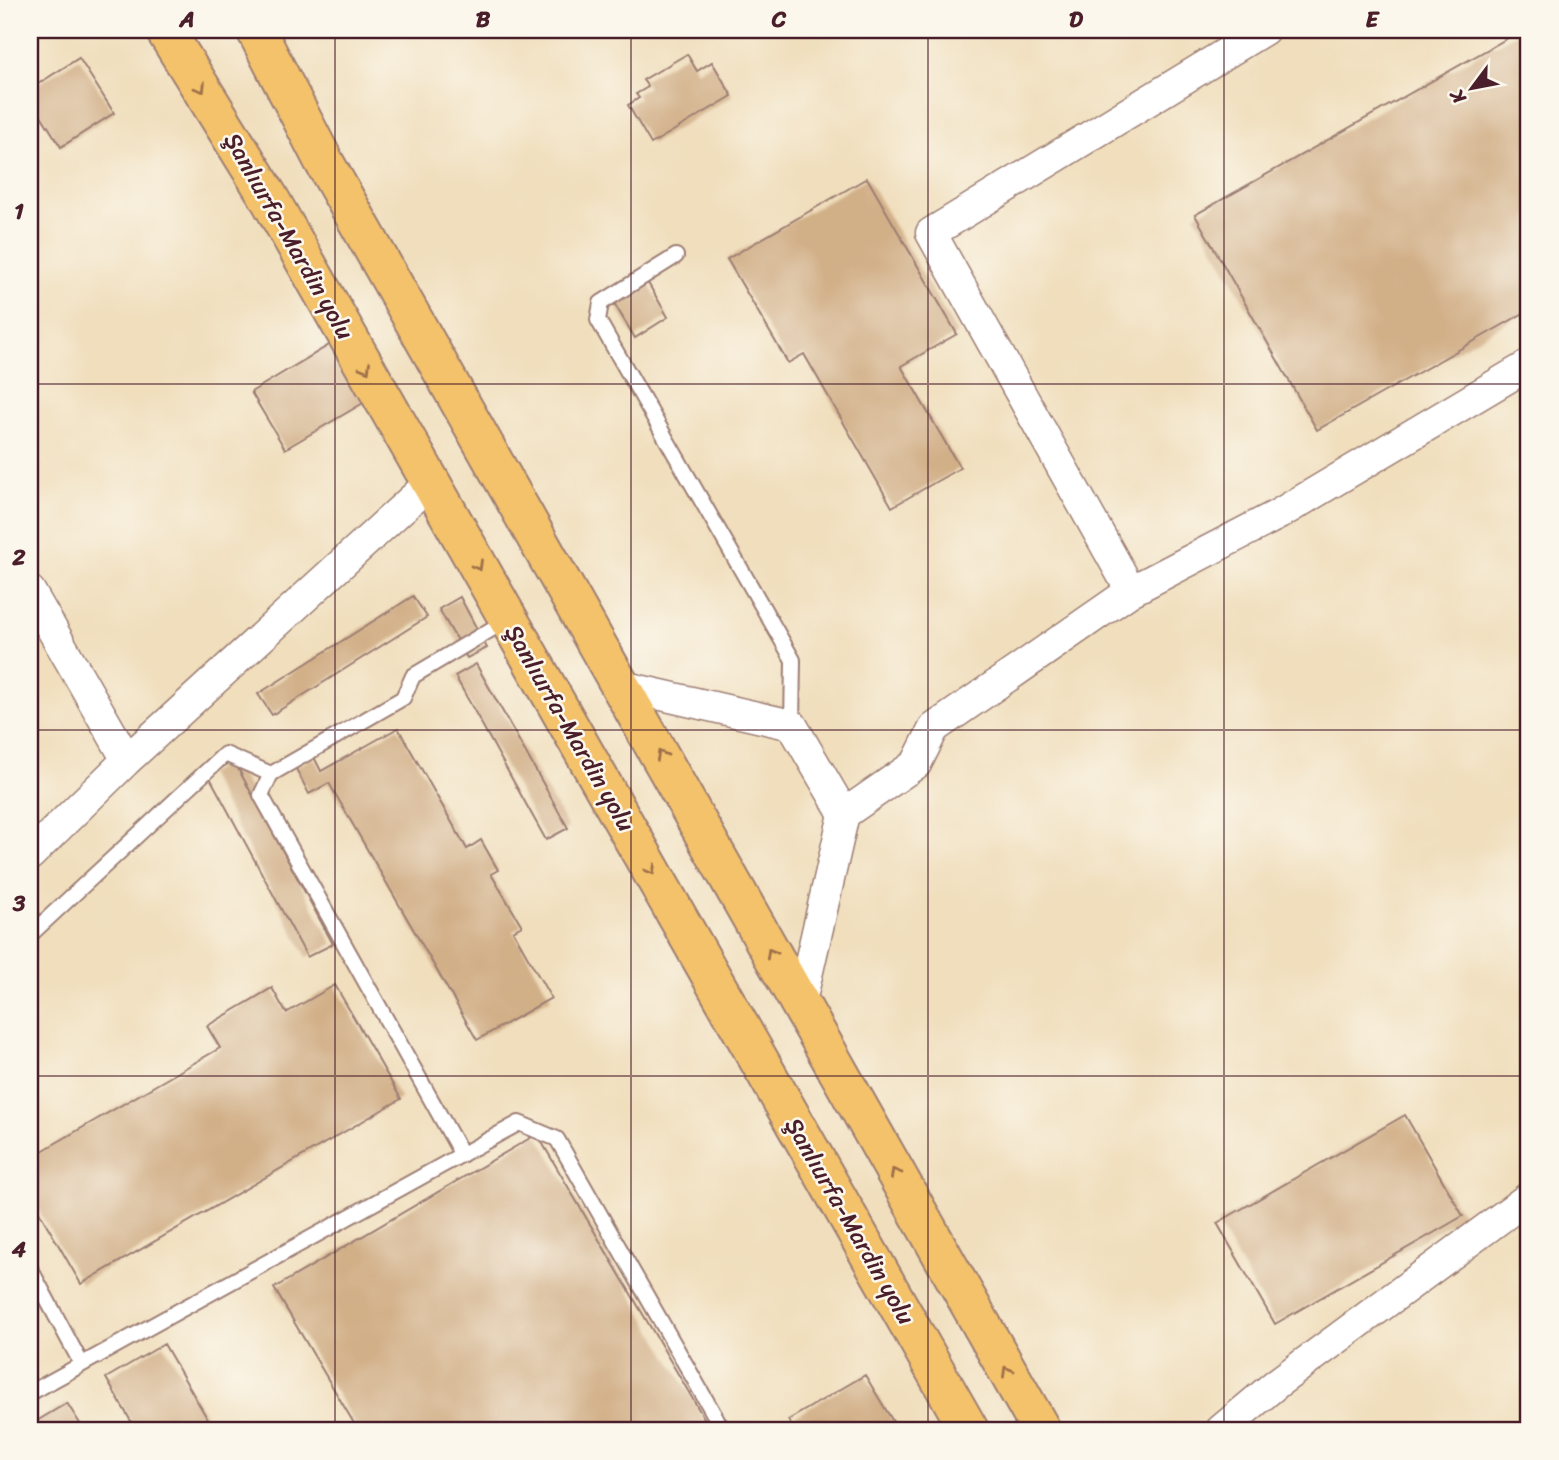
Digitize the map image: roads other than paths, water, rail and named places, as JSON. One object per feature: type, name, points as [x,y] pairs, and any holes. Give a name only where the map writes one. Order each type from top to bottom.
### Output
[{"type":"highway","name":"Şanlıurfa-Mardin yolu","points":[[165,30],[268,195],[969,1430]]},
{"type":"highway","points":[[256,30],[323,160],[1041,1430]]},
{"type":"street","points":[[1131,591],[931,233],[1264,30]]},
{"type":"street","points":[[800,1006],[844,814],[916,764],[934,728],[1131,591],[1279,514],[1529,365]]},
{"type":"street","points":[[30,855],[127,760],[430,482]]},
{"type":"street","points":[[30,591],[127,760]]},
{"type":"street","points":[[622,686],[792,725],[844,814]]},
{"type":"street","points":[[1221,1430],[1276,1384],[1529,1197]]},
{"type":"lane","points":[[676,256],[601,303],[598,320],[793,660],[792,725]]},
{"type":"lane","points":[[462,1155],[261,795],[271,774],[403,698],[413,676],[509,620]]},
{"type":"lane","points":[[30,935],[225,754],[271,774]]},
{"type":"lane","points":[[30,1393],[519,1123],[557,1139],[723,1430]]},
{"type":"lane","points":[[30,1268],[81,1363]]}]
